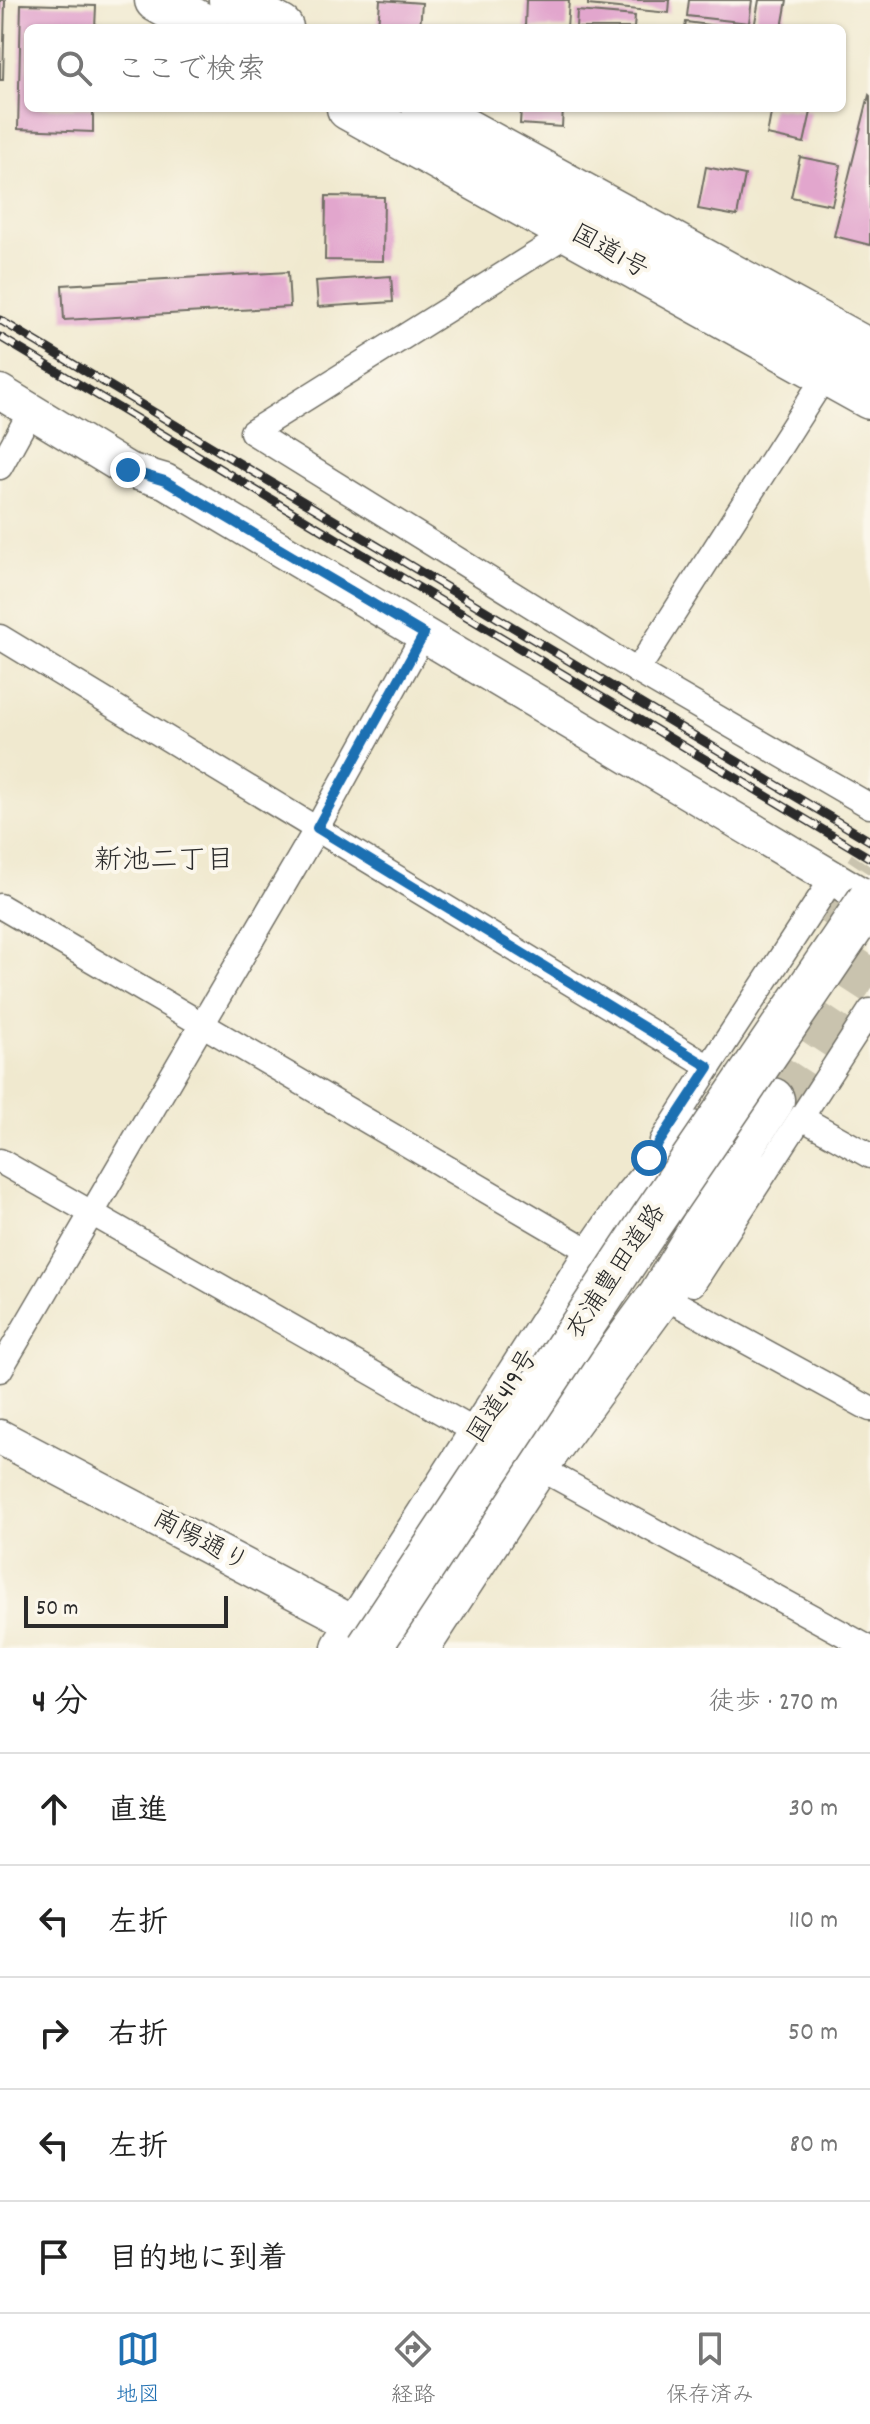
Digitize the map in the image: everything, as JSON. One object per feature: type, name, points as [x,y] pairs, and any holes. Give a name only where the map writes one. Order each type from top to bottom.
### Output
[{"type":"highway","points":[[157,0],[200,24]]},
{"type":"highway","points":[[231,0],[274,24]]},
{"type":"highway","name":"国道1号","points":[[356,112],[870,397]]},
{"type":"highway","name":"国道1号","points":[[431,112],[870,352]]},
{"type":"highway","name":"衣浦豊田道路","points":[[357,1640],[650,1223],[870,900]]},
{"type":"highway","name":"衣浦豊田道路","points":[[398,1648],[870,934]]},
{"type":"highway","name":"国道419号","points":[[357,1640],[480,1434],[596,1255],[634,1200],[680,1149],[720,1071]]},
{"type":"highway","points":[[417,1648],[536,1466],[670,1300],[731,1180],[744,1143],[787,1109]]},
{"type":"highway","points":[[596,1255],[670,1300]]},
{"type":"highway","points":[[480,1434],[536,1466]]},
{"type":"street","points":[[571,232],[252,432],[637,671],[870,806]]},
{"type":"street","points":[[637,671],[827,373]]},
{"type":"street","points":[[0,392],[128,470],[165,481],[870,900]]},
{"type":"street","points":[[0,467],[31,411]]},
{"type":"street","points":[[0,1370],[89,1212],[317,828],[424,634]]},
{"type":"street","points":[[0,637],[720,1071],[833,878]]},
{"type":"street","points":[[0,906],[596,1255]]},
{"type":"street","points":[[870,1011],[787,1109],[870,1156]]},
{"type":"street","points":[[0,1161],[480,1434]]},
{"type":"street","points":[[670,1300],[870,1409]]},
{"type":"street","name":"南陽通り","points":[[0,1437],[357,1640],[398,1648]]},
{"type":"street","points":[[536,1466],[869,1648]]},
{"type":"building","points":[[0,0],[5,0],[3,80],[0,80]]},
{"type":"building","points":[[380,0],[422,3],[420,24],[378,24]]},
{"type":"building","points":[[526,0],[569,0],[567,24],[525,24]]},
{"type":"building","points":[[588,0],[670,0],[669,13],[588,5]]},
{"type":"building","points":[[689,0],[752,0],[749,23],[687,16]]},
{"type":"building","points":[[759,0],[787,0],[783,24],[755,24]]},
{"type":"building","points":[[21,4],[96,6],[95,24],[24,24],[24,112],[93,112],[93,132],[18,129]]},
{"type":"building","points":[[577,11],[635,16],[634,24],[576,24]]},
{"type":"building","points":[[870,96],[870,245],[834,236]]},
{"type":"building","points":[[521,112],[563,112],[562,127],[520,124]]},
{"type":"building","points":[[771,112],[811,112],[804,143],[767,135]]},
{"type":"building","points":[[800,157],[841,165],[832,205],[791,197]]},
{"type":"building","points":[[706,167],[745,175],[737,216],[698,209]]},
{"type":"building","points":[[326,196],[384,197],[383,261],[325,260]]},
{"type":"building","points":[[288,272],[290,307],[64,320],[62,285]]},
{"type":"building","points":[[391,276],[393,302],[318,307],[316,281]]},
{"type":"tunnel","points":[[829,927],[870,866]]},
{"type":"tunnel","points":[[772,1100],[870,951]]},
{"type":"railway","points":[[0,320],[870,841]]},
{"type":"railway","points":[[0,337],[870,858]]},
{"type":"district","name":"新池二丁目","points":[[164,863]]},
{"type":"route","points":[[128,470],[165,481],[424,634],[317,828],[709,1067],[649,1158]]}]
